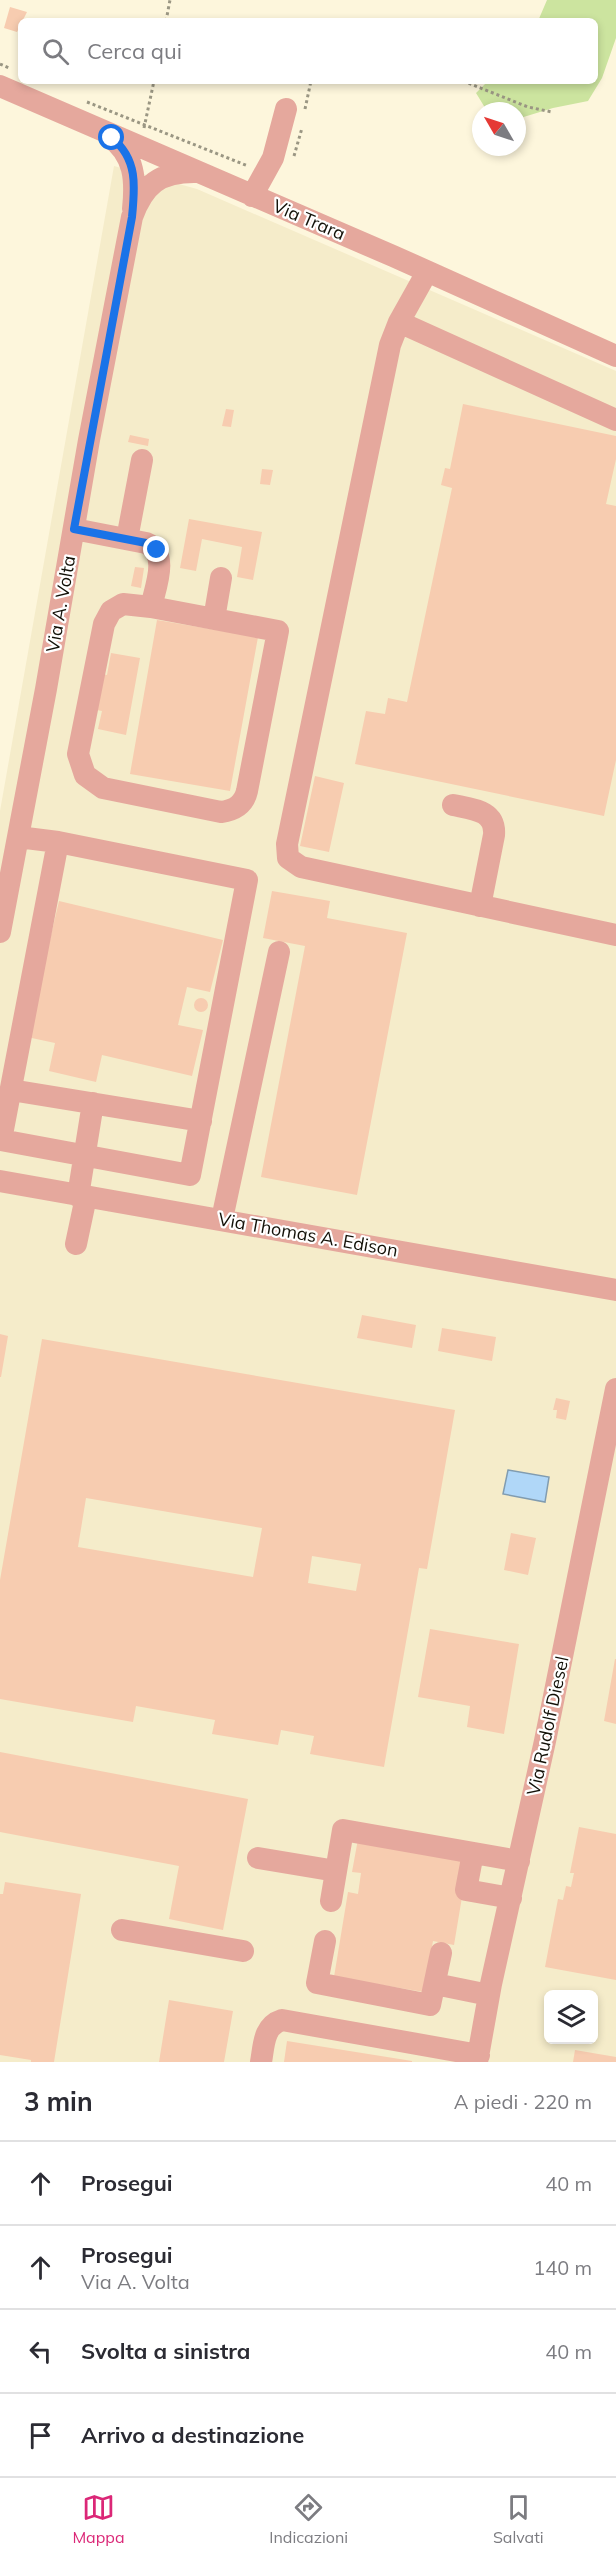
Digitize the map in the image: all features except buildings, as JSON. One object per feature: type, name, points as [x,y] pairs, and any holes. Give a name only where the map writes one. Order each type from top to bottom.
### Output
[{"type":"street","name":"Via Trara","points":[[0,86],[80,110],[142,137],[194,172],[428,272],[616,356]]},
{"type":"street","points":[[252,196],[273,158],[286,109]]},
{"type":"street","points":[[80,110],[126,151],[134,177],[132,217]]},
{"type":"street","name":"Via A. Volta","points":[[0,932],[91,428],[132,217],[143,195],[157,180],[176,172],[194,172]]},
{"type":"street","points":[[428,272],[399,322],[390,345],[287,844],[287,854],[291,861],[301,867],[616,935]]},
{"type":"street","points":[[399,322],[616,420]]},
{"type":"street","points":[[127,539],[142,460]]},
{"type":"street","points":[[74,529],[150,545],[159,554],[160,563],[151,607]]},
{"type":"street","points":[[214,619],[221,578]]},
{"type":"street","points":[[123,604],[151,607],[278,631],[246,797],[235,808],[226,811],[103,788],[91,782],[80,766],[78,748],[105,620],[111,611],[123,604]]},
{"type":"street","points":[[453,805],[480,811],[490,818],[493,824],[494,835],[480,906]]},
{"type":"street","points":[[18,837],[58,842],[247,880],[190,1175],[1,1140],[58,842]]},
{"type":"street","points":[[222,1219],[279,952]]},
{"type":"street","points":[[11,1090],[201,1121]]},
{"type":"street","points":[[76,1244],[84,1155],[93,1103]]},
{"type":"street","name":"Via Thomas A. Edison","points":[[0,1181],[616,1290]]},
{"type":"street","name":"Via Rudolf Diesel","points":[[478,2059],[489,1995],[519,1861],[616,1389]]},
{"type":"street","points":[[331,1901],[343,1830],[519,1861]]},
{"type":"street","points":[[473,1853],[466,1890],[511,1898]]},
{"type":"street","points":[[258,1858],[336,1870]]},
{"type":"street","points":[[122,1930],[243,1951]]},
{"type":"street","points":[[325,1941],[317,1983],[430,2006],[441,1953]]},
{"type":"street","points":[[435,1984],[489,1995]]},
{"type":"street","points":[[261,2062],[267,2033],[273,2024],[282,2020],[452,2056],[478,2059]]},
{"type":"path","points":[[167,18],[170,0]]},
{"type":"path","points":[[142,137],[153,84]]},
{"type":"path","points":[[470,84],[528,107],[552,112]]},
{"type":"path","points":[[80,110],[142,137],[266,173]]},
{"type":"shaded area","points":[[114,166],[197,189],[616,371],[616,2062],[0,2062],[0,811]]},
{"type":"green space","points":[[547,0],[616,0],[616,38],[602,78],[588,101],[526,116],[526,102],[482,102],[476,93],[485,84],[598,84],[598,18],[539,18]]},
{"type":"water","points":[[508,1470],[549,1477],[545,1502],[503,1494]]},
{"type":"route","points":[[112,138],[120,144],[130,159],[135,194],[74,529],[146,543],[157,550]]}]
